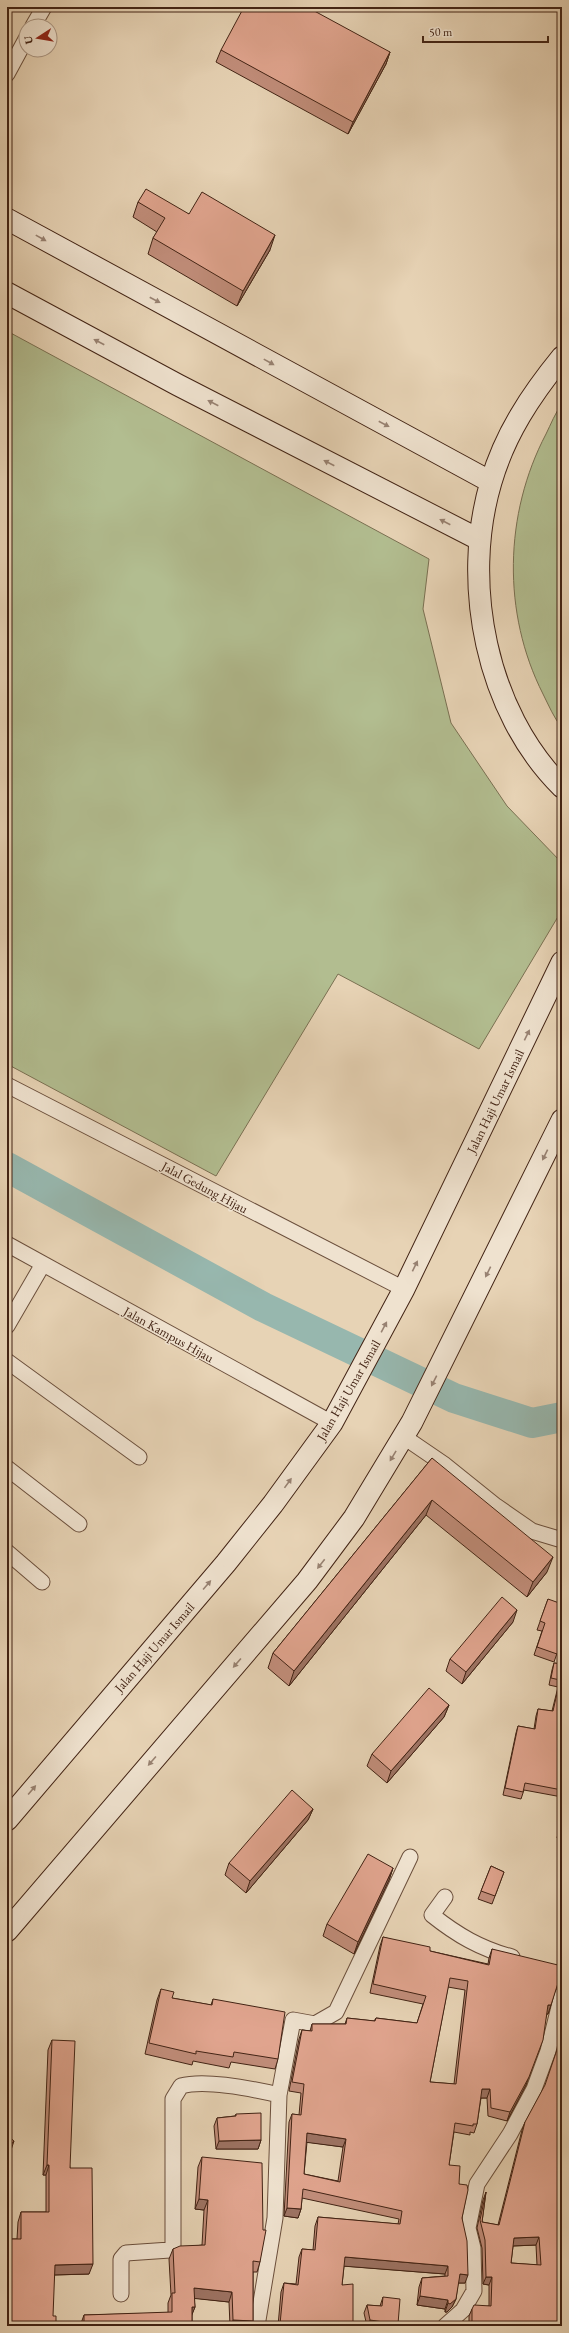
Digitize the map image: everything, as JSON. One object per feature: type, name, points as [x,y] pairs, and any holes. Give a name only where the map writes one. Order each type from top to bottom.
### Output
[{"type":"main road","points":[[7,219],[491,482]]},
{"type":"main road","points":[[7,293],[178,385],[480,540]]},
{"type":"main road","points":[[562,356],[534,392],[508,435],[491,482],[480,540],[478,591],[486,642],[501,692],[524,738],[562,787]]},
{"type":"main road","name":"Jalan Haji Umar Ismail","points":[[7,1820],[226,1563],[273,1504],[332,1423],[401,1295],[562,962]]},
{"type":"main road","points":[[7,1931],[307,1581],[354,1518],[408,1430],[452,1346],[562,1120]]},
{"type":"street","points":[[38,18],[44,7]]},
{"type":"street","points":[[7,74],[18,54]]},
{"type":"street","name":"Jalal Gedung Hijau","points":[[7,1085],[401,1295]]},
{"type":"street","name":"Jalan Kampus Hijau","points":[[7,1244],[332,1423]]},
{"type":"street","points":[[7,1326],[43,1264]]},
{"type":"street","points":[[7,1361],[139,1457]]},
{"type":"street","points":[[408,1430],[444,1465],[532,1531],[562,1540]]},
{"type":"street","points":[[7,1468],[79,1524]]},
{"type":"street","points":[[7,1552],[42,1582]]},
{"type":"street","points":[[257,2326],[275,2218],[279,2095],[292,2020],[315,2024],[336,2012],[410,1857]]},
{"type":"street","points":[[445,1897],[432,1915],[454,1933],[481,1947],[525,1959]]},
{"type":"street","points":[[445,2326],[463,2310],[474,2291],[473,2248],[468,2228],[477,2184],[510,2134],[534,2089],[548,2051],[562,1995]]},
{"type":"street","points":[[121,2294],[121,2259],[126,2253],[166,2251],[173,2247],[173,2099],[181,2086],[198,2084],[250,2088],[279,2095]]},
{"type":"green space","points":[[7,331],[429,559],[423,609],[451,723],[507,806],[562,863],[562,910],[479,1049],[338,974],[216,1176],[7,1064]]},
{"type":"green space","points":[[562,404],[562,728],[556,720],[543,694],[530,663],[520,630],[515,597],[513,564],[516,530],[522,497],[532,465],[553,419]]},
{"type":"building","points":[[244,7],[307,7],[390,52],[353,122],[221,50]]},
{"type":"building","points":[[146,189],[189,214],[202,192],[275,235],[243,291],[153,238],[165,218],[138,202]]},
{"type":"building","points":[[432,1458],[553,1557],[533,1582],[432,1500],[294,1671],[273,1653]]},
{"type":"building","points":[[502,1597],[517,1610],[466,1672],[450,1659]]},
{"type":"building","points":[[548,1599],[562,1604],[562,1639],[557,1654],[537,1647],[545,1623],[540,1621]]},
{"type":"building","points":[[554,1663],[562,1664],[562,1790],[525,1783],[523,1792],[505,1788],[518,1726],[535,1729],[538,1709],[553,1711],[560,1680],[551,1678]]},
{"type":"building","points":[[429,1688],[449,1705],[391,1771],[372,1754]]},
{"type":"building","points":[[292,1790],[313,1809],[250,1881],[229,1863]]},
{"type":"building","points":[[562,1820],[562,1831],[560,1831]]},
{"type":"building","points":[[368,1854],[393,1868],[358,1942],[327,1924]]},
{"type":"building","points":[[491,1866],[504,1872],[495,1896],[481,1891]]},
{"type":"building","points":[[383,1937],[430,1947],[430,1951],[489,1965],[492,1949],[562,1966],[562,1979],[559,1980],[551,2005],[548,2005],[543,2040],[529,2077],[510,2112],[491,2108],[490,2089],[482,2089],[477,2124],[473,2124],[473,2126],[455,2123],[449,2165],[460,2166],[459,2184],[467,2185],[468,2190],[462,2218],[467,2241],[468,2275],[460,2274],[456,2299],[450,2304],[448,2303],[448,2300],[420,2296],[422,2278],[448,2276],[448,2266],[345,2257],[342,2285],[353,2284],[353,2326],[289,2326],[289,2324],[280,2324],[284,2283],[298,2285],[302,2249],[315,2250],[318,2217],[400,2224],[402,2211],[303,2189],[301,2209],[287,2208],[292,2114],[301,2115],[304,2084],[292,2082],[302,2030],[312,2031],[312,2024],[346,2024],[347,2018],[375,2021],[376,2018],[417,2023],[426,1996],[373,1984]],"holes":[[[450,1978],[468,1981],[456,2084],[430,2082]],[[307,2133],[346,2139],[340,2182],[304,2174]]]},
{"type":"building","points":[[161,1989],[174,1992],[172,1998],[212,2005],[213,1999],[285,2012],[278,2059],[234,2052],[233,2057],[196,2051],[196,2054],[149,2043]]},
{"type":"building","points":[[562,2035],[562,2326],[472,2326],[472,2309],[474,2305],[491,2306],[492,2277],[486,2277],[485,2240],[480,2220],[486,2192],[482,2222],[499,2225],[525,2122],[545,2085]],"holes":[[[539,2237],[541,2265],[511,2263],[514,2238]]]},
{"type":"building","points":[[52,2040],[75,2041],[70,2168],[92,2168],[93,2264],[55,2265],[53,2316],[56,2316],[56,2326],[7,2326],[7,2267],[9,2239],[21,2239],[21,2212],[49,2212],[49,2165],[47,2165]]},
{"type":"building","points":[[261,2113],[261,2140],[219,2141],[217,2118],[236,2116],[236,2114]]},
{"type":"building","points":[[7,2135],[14,2141],[7,2149]]},
{"type":"building","points":[[202,2157],[262,2163],[263,2230],[266,2230],[260,2262],[253,2261],[253,2321],[233,2320],[232,2292],[194,2288],[195,2307],[192,2307],[192,2326],[84,2326],[84,2315],[172,2312],[172,2293],[175,2293],[173,2249],[180,2246],[205,2245],[208,2200],[199,2199]]},
{"type":"building","points":[[383,2297],[400,2299],[398,2324],[370,2320],[367,2305],[382,2306]]},
{"type":"waterway","points":[[7,1167],[263,1307],[454,1398],[532,1423],[562,1417]]}]
